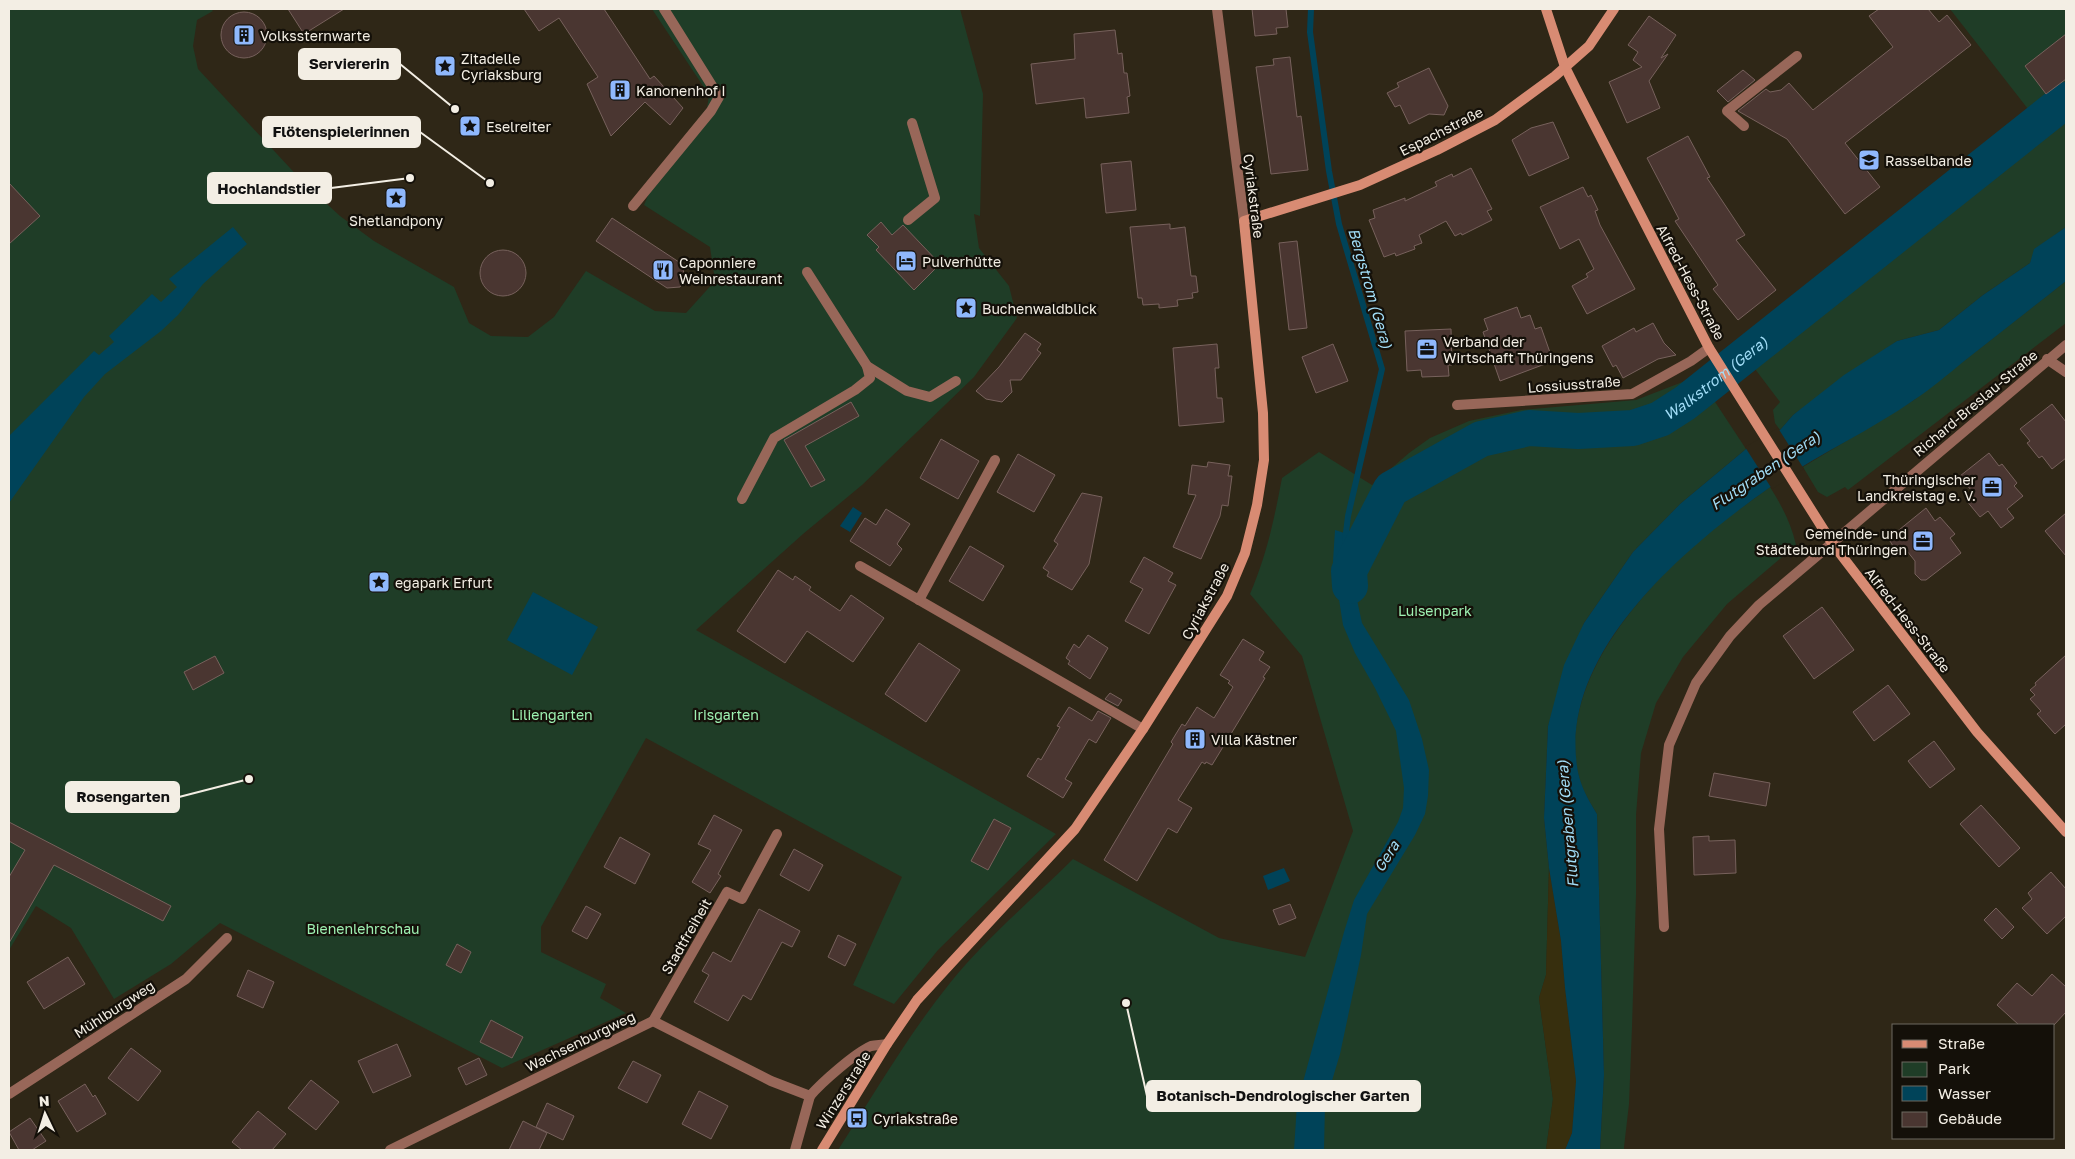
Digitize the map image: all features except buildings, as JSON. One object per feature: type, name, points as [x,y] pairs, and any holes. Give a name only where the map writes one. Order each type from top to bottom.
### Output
[{"type":"street","points":[[633,206],[711,111],[719,97],[664,9]]},
{"type":"street","name":"Cyriakstraße","points":[[887,1044],[917,1000],[1075,829],[1143,729],[1227,596],[1245,553],[1257,505],[1264,460],[1263,413],[1244,221],[1217,9]]},
{"type":"street","name":"Alfred-Hess-Straße","points":[[1546,9],[1565,67],[1711,351],[1804,500],[1832,543],[1977,732],[2066,832]]},
{"type":"street","name":"Espachstraße","points":[[1244,221],[1360,185],[1437,150],[1495,120],[1532,94],[1589,46],[1614,9]]},
{"type":"street","points":[[1744,126],[1727,111],[1797,56]]},
{"type":"street","points":[[908,220],[935,198],[912,123]]},
{"type":"street","points":[[742,499],[774,438],[855,390],[870,378],[867,366],[807,272]]},
{"type":"street","name":"Richard-Breslau-Straße","points":[[1664,927],[1659,829],[1669,745],[1696,683],[1730,636],[1747,617],[2047,359],[2066,345]]},
{"type":"street","name":"Lossiusstraße","points":[[1457,405],[1632,394],[1691,360],[1711,351]]},
{"type":"street","points":[[2047,359],[2066,372]]},
{"type":"street","points":[[867,366],[907,392],[930,397],[956,381]]},
{"type":"street","points":[[919,600],[995,460]]},
{"type":"street","points":[[860,566],[1143,729]]},
{"type":"street","name":"Stadtfreiheit","points":[[653,1021],[727,892],[742,899],[777,834]]},
{"type":"street","name":"Mühlburgweg","points":[[9,1094],[186,979],[227,938]]},
{"type":"street","name":"Wachsenburgweg","points":[[390,1150],[653,1021],[772,1081],[810,1096]]},
{"type":"street","points":[[795,1150],[810,1096],[862,1051],[873,1045],[887,1044]]},
{"type":"street","name":"Winzerstraße","points":[[822,1150],[887,1044]]},
{"type":"green space","name":"egapark Erfurt","points":[[9,9],[211,9],[213,11],[197,20],[193,46],[198,69],[303,182],[340,216],[374,241],[454,287],[469,323],[491,336],[528,337],[554,317],[586,271],[655,311],[686,313],[715,281],[710,247],[644,205],[661,165],[707,108],[709,95],[652,9],[960,9],[983,94],[980,216],[974,214],[979,248],[1009,286],[1017,318],[974,377],[862,485],[803,534],[696,630],[1056,834],[938,950],[894,1004],[853,985],[902,877],[646,738],[541,927],[541,952],[606,984],[600,998],[626,1013],[502,1068],[220,923],[171,964],[114,999],[71,928],[36,906],[9,950]]},
{"type":"green space","points":[[1950,9],[2066,9],[2066,227],[2035,249],[2030,263],[1983,295],[1939,330],[1897,341],[1793,415],[1780,430],[1775,423],[1773,410],[1780,402],[1752,365],[1744,366],[1731,350],[2028,109]]},
{"type":"green space","points":[[2066,281],[2066,323],[1848,490],[1845,487],[1827,497],[1818,492],[1803,467],[1914,400]]},
{"type":"green space","name":"Luisenpark","points":[[1698,376],[1746,449],[1680,504],[1633,552],[1584,623],[1548,726],[1544,818],[1549,868],[1546,975],[1539,998],[1553,1099],[1546,1150],[838,1150],[906,1044],[950,983],[994,935],[1073,859],[1219,938],[1305,957],[1353,831],[1302,656],[1250,594],[1269,537],[1282,478],[1319,452],[1372,485],[1409,453],[1430,438],[1469,421],[1521,410],[1636,400]]},
{"type":"green space","points":[[1770,487],[1786,515],[1796,545],[1727,604],[1683,657],[1656,703],[1641,753],[1636,815],[1636,895],[1629,1104],[1624,1150],[1600,1150],[1604,1075],[1597,814],[1579,779],[1575,742],[1579,711],[1589,680],[1604,651],[1622,624],[1643,598],[1664,574],[1696,543]]},
{"type":"sand","points":[[1549,868],[1561,941],[1576,1081],[1572,1133],[1565,1150],[1546,1150],[1553,1099],[1539,998],[1546,975]]},
{"type":"water","points":[[233,227],[247,244],[203,284],[178,315],[161,331],[105,374],[84,397],[9,503],[9,436],[94,351],[99,355],[114,342],[109,336],[152,294],[161,302],[177,287],[169,279]]},
{"type":"water","name":"Flutgraben (Gera)","points":[[2066,227],[2066,281],[1933,387],[1878,423],[1787,476],[1735,513],[1700,541],[1665,573],[1633,609],[1606,647],[1587,687],[1576,729],[1579,778],[1597,814],[1604,1075],[1600,1150],[1565,1150],[1572,1133],[1576,1081],[1561,941],[1549,868],[1544,818],[1548,726],[1564,665],[1584,623],[1633,552],[1680,504],[1746,449],[1780,430],[1793,415],[1844,375],[1897,341],[1939,330],[1983,295],[2030,263],[2034,249]]},
{"type":"water","points":[[853,507],[862,513],[850,532],[840,526]]},
{"type":"water","name":"Gera","points":[[1335,530],[1366,540],[1357,575],[1357,600],[1362,623],[1409,700],[1422,739],[1429,770],[1428,796],[1425,814],[1415,835],[1367,914],[1361,955],[1340,1054],[1325,1104],[1324,1150],[1294,1150],[1297,1104],[1354,900],[1398,822],[1403,808],[1404,788],[1396,731],[1355,653],[1343,625],[1333,561]]},
{"type":"water","points":[[533,592],[598,627],[572,675],[507,640]]},
{"type":"water","points":[[1284,868],[1290,881],[1268,890],[1263,876]]},
{"type":"pier","points":[[1778,428],[1804,469],[1772,489],[1745,447]]},
{"type":"waterway","name":"Bergstrom (Gera)","points":[[1311,9],[1310,32],[1329,171],[1339,224],[1382,369],[1348,516],[1345,541]]},
{"type":"waterway","name":"Walkstrom (Gera)","points":[[1350,586],[1349,571],[1391,489],[1481,439],[1529,428],[1578,431],[1633,428],[1660,419],[1685,403],[2066,100]]},
{"type":"place","name":"Volkssternwarte","points":[[244,35]]},
{"type":"place","name":"Zitadelle Cyriaksburg","points":[[445,66]]},
{"type":"place","name":"Kanonenhof I","points":[[620,90]]},
{"type":"place","name":"Serviererin","points":[[455,109]]},
{"type":"place","name":"Eselreiter","points":[[470,126]]},
{"type":"place","name":"Rasselbande","points":[[1869,160]]},
{"type":"place","name":"Hochlandstier","points":[[410,178]]},
{"type":"place","name":"Flötenspielerinnen","points":[[490,183]]},
{"type":"place","name":"Shetlandpony","points":[[396,198]]},
{"type":"place","name":"Pulverhütte","points":[[906,261]]},
{"type":"place","name":"Caponniere Weinrestaurant","points":[[663,270]]},
{"type":"place","name":"Buchenwaldblick","points":[[966,308]]},
{"type":"place","name":"Verband der Wirtschaft Thüringens","points":[[1427,349]]},
{"type":"place","name":"Thüringischer Landkreistag e. V.","points":[[1992,487]]},
{"type":"place","name":"Gemeinde- und Städtebund Thüringen","points":[[1923,541]]},
{"type":"place","name":"egapark Erfurt","points":[[379,582]]},
{"type":"place","name":"Villa Kästner","points":[[1195,739]]},
{"type":"place","name":"Rosengarten","points":[[249,779]]},
{"type":"place","name":"Botanisch-Dendrologischer Garten","points":[[1126,1003]]},
{"type":"place","name":"Cyriakstraße","points":[[857,1118]]},
{"type":"park label","name":"Liliengarten","points":[[552,714]]},
{"type":"park label","name":"Irisgarten","points":[[726,714]]},
{"type":"park label","name":"Bienenlehrschau","points":[[363,928]]}]
